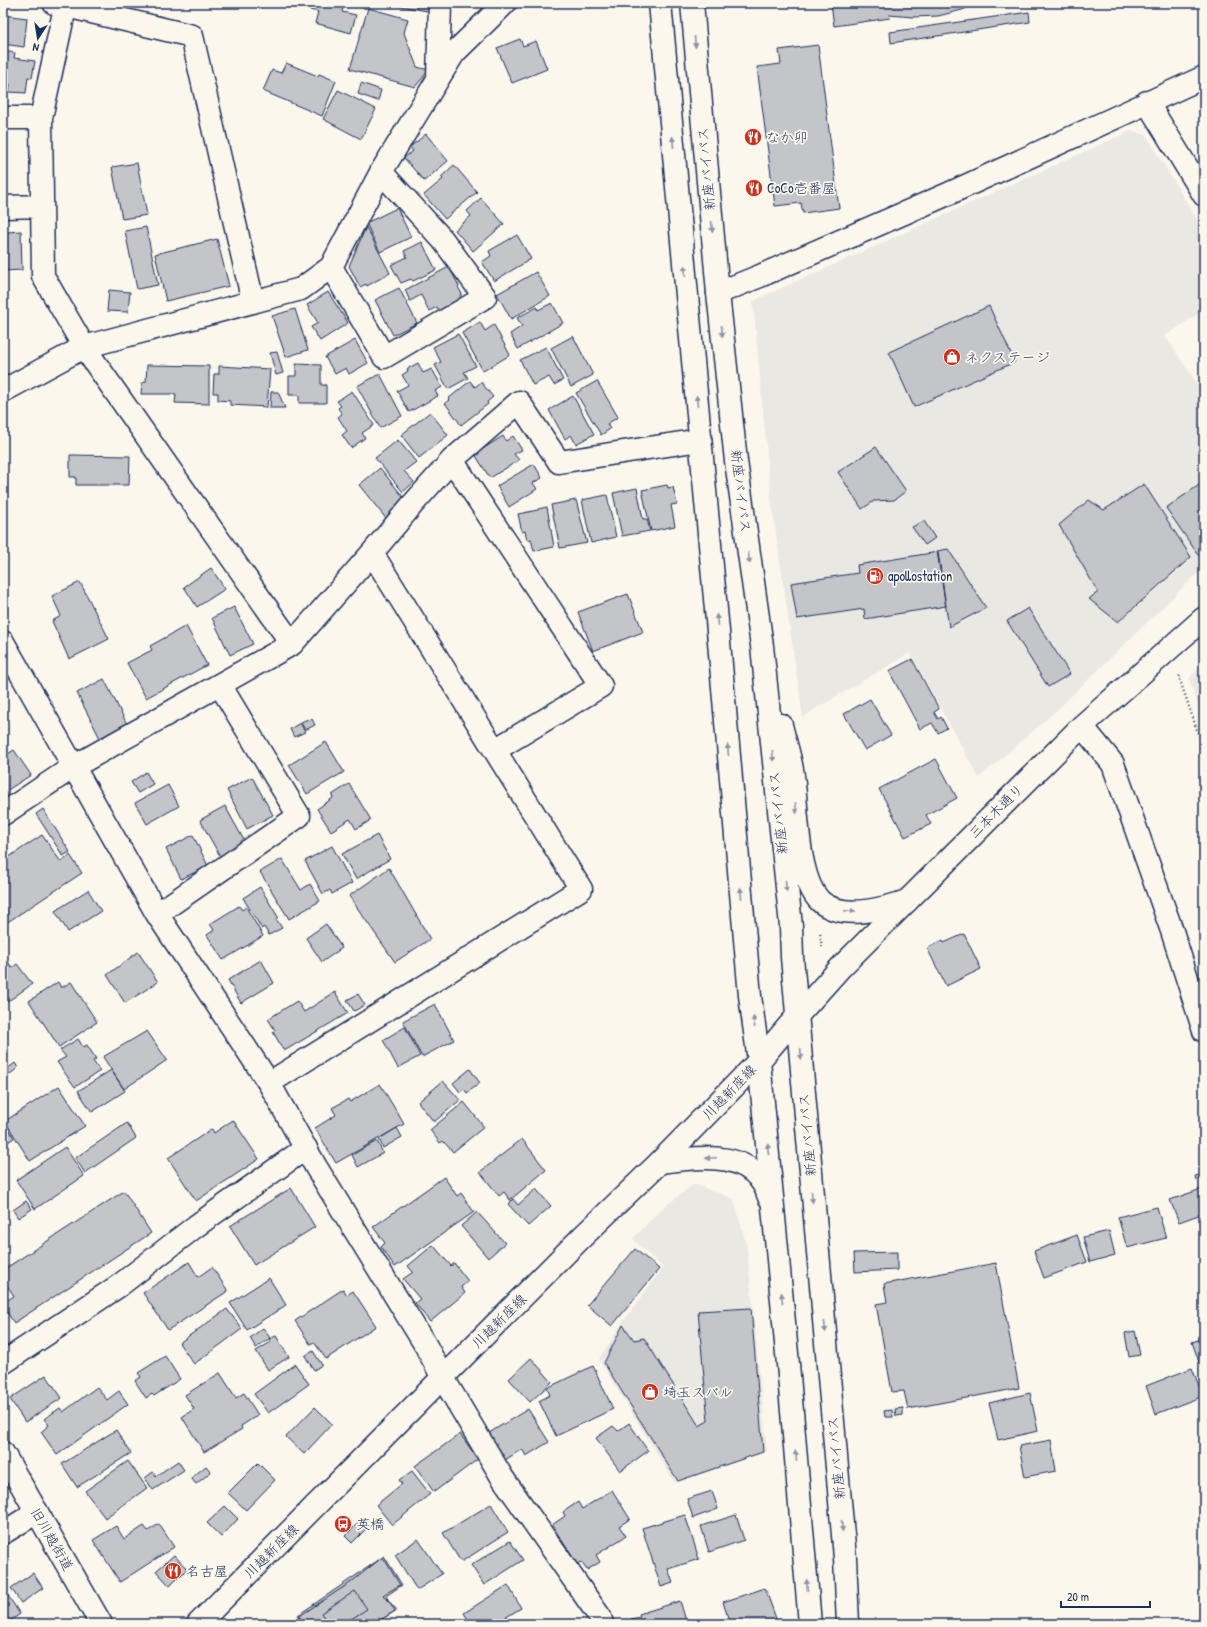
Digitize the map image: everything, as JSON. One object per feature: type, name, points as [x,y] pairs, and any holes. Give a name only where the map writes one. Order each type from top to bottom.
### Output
[{"type":"main road","points":[[438,80],[440,3]]},
{"type":"main road","points":[[3,391],[84,347],[301,289],[331,267],[381,172],[454,53],[505,3]]},
{"type":"main road","points":[[660,3],[750,996],[759,1061],[775,1216],[810,1624]]},
{"type":"main road","name":"新座バイパス","points":[[692,3],[718,293],[736,461],[762,646],[790,926],[812,1194],[828,1352],[844,1550],[848,1624]]},
{"type":"main road","points":[[253,302],[192,36],[62,4],[41,118],[43,276],[84,347],[292,644]]},
{"type":"main road","points":[[718,293],[948,194],[1204,77]]},
{"type":"main road","points":[[1147,102],[1204,195]]},
{"type":"main road","points":[[3,118],[41,118]]},
{"type":"main road","points":[[331,267],[384,357],[485,297],[443,240],[381,172]]},
{"type":"main road","points":[[3,207],[42,206]]},
{"type":"main road","points":[[3,814],[73,767],[292,644],[452,460],[519,402],[559,462],[700,440]]},
{"type":"main road","points":[[452,460],[601,686],[495,750]]},
{"type":"main road","points":[[269,1083],[581,889],[372,553]]},
{"type":"main road","name":"三本木通り","points":[[798,1015],[841,967],[1082,726],[1204,618]]},
{"type":"main road","points":[[3,642],[157,914],[269,1083],[306,1148],[426,1346],[443,1378],[502,1477],[600,1617],[602,1624]]},
{"type":"main road","points":[[762,646],[793,775],[801,849],[807,880],[812,891],[822,902],[842,911],[866,911],[886,908],[907,901]]},
{"type":"main road","points":[[157,914],[300,816],[220,685]]},
{"type":"main road","points":[[1082,726],[1113,764],[1172,931],[1204,1032]]},
{"type":"main road","name":"川越新座線","points":[[198,1624],[579,1240],[660,1162],[759,1061],[798,1015]]},
{"type":"main road","points":[[3,1363],[120,1285],[196,1226],[306,1148]]},
{"type":"main road","points":[[660,1162],[689,1158],[717,1157],[736,1161],[754,1172],[766,1186],[775,1216]]},
{"type":"main road","name":"旧川越街道","points":[[3,1453],[101,1624]]},
{"type":"main road","points":[[3,1533],[37,1512]]},
{"type":"path","points":[[1184,673],[1179,677],[1204,751]]},
{"type":"path","points":[[820,934],[822,951]]},
{"type":"shaded area","points":[[1131,131],[1146,135],[1204,231],[1204,310],[1165,336],[1204,394],[1204,567],[1057,710],[979,778],[910,653],[815,709],[803,718],[771,499],[753,301]]},
{"type":"shaded area","points":[[1204,664],[1204,723],[1189,678]]},
{"type":"shaded area","points":[[694,1184],[734,1199],[747,1248],[767,1451],[675,1483],[599,1359],[622,1323],[663,1268],[633,1239],[660,1210]]},
{"type":"building","points":[[312,3],[344,3],[342,12],[356,15],[351,33],[315,23],[318,12],[310,10]]},
{"type":"building","points":[[396,3],[429,3],[427,11],[395,5]]},
{"type":"building","points":[[831,3],[979,3],[962,10],[938,16],[913,17],[889,15],[890,18],[834,26]]},
{"type":"building","points":[[368,8],[408,19],[404,33],[417,67],[429,70],[415,87],[350,69]]},
{"type":"building","points":[[1029,12],[1030,22],[891,43],[890,32]]},
{"type":"building","points":[[3,15],[27,18],[24,47],[3,44]]},
{"type":"building","points":[[520,39],[523,46],[536,41],[547,69],[512,83],[497,48]]},
{"type":"building","points":[[818,45],[839,208],[803,213],[801,203],[775,206],[757,67],[781,64],[779,50]]},
{"type":"building","points":[[3,51],[15,53],[14,58],[35,61],[32,78],[28,77],[26,93],[9,92],[10,84],[3,83]]},
{"type":"building","points":[[286,63],[318,76],[319,74],[336,81],[322,116],[263,91],[272,70],[281,73]]},
{"type":"building","points":[[361,83],[381,90],[378,101],[358,94]]},
{"type":"building","points":[[338,90],[376,109],[361,139],[323,119]]},
{"type":"building","points":[[426,134],[448,161],[424,181],[404,158],[413,151],[410,147]]},
{"type":"building","points":[[137,163],[147,215],[122,219],[112,167]]},
{"type":"building","points":[[454,165],[477,192],[445,219],[424,195],[443,179],[441,177]]},
{"type":"building","points":[[481,198],[504,224],[473,251],[455,230],[471,216],[467,211]]},
{"type":"building","points":[[397,208],[411,237],[380,252],[366,223]]},
{"type":"building","points":[[146,227],[158,285],[137,289],[125,231]]},
{"type":"building","points":[[366,227],[390,273],[367,286],[366,284],[360,287],[349,266]]},
{"type":"building","points":[[21,231],[22,270],[3,271],[3,236],[7,236],[7,232]]},
{"type":"building","points":[[517,235],[531,259],[494,281],[482,262],[491,256],[489,251]]},
{"type":"building","points":[[217,239],[229,286],[166,301],[155,254]]},
{"type":"building","points":[[422,242],[436,270],[413,281],[411,279],[401,283],[391,265],[407,257],[404,251]]},
{"type":"building","points":[[449,267],[459,286],[462,299],[439,311],[437,307],[429,311],[421,295],[410,301],[405,290]]},
{"type":"building","points":[[536,272],[550,296],[511,319],[497,294]]},
{"type":"building","points":[[399,288],[417,323],[393,335],[375,300]]},
{"type":"building","points":[[109,290],[130,292],[128,312],[107,311]]},
{"type":"building","points":[[328,292],[348,323],[320,341],[311,327],[318,323],[307,305]]},
{"type":"building","points":[[552,303],[563,323],[518,349],[510,334],[522,326],[517,318],[537,307],[538,310]]},
{"type":"building","name":"ネクステージ","points":[[989,306],[1015,362],[914,407],[889,352]]},
{"type":"building","points":[[295,309],[308,350],[286,357],[272,316]]},
{"type":"building","points":[[480,322],[485,331],[494,325],[510,355],[483,371],[462,333]]},
{"type":"building","points":[[458,334],[476,366],[464,372],[468,378],[448,389],[435,365],[441,362],[433,347]]},
{"type":"building","points":[[573,336],[593,375],[571,387],[551,348]]},
{"type":"building","points":[[355,340],[368,363],[349,374],[346,368],[335,374],[325,357]]},
{"type":"building","points":[[546,347],[563,380],[554,385],[549,377],[533,385],[520,360]]},
{"type":"building","points":[[277,352],[283,373],[276,375],[270,353]]},
{"type":"building","points":[[418,363],[423,373],[432,369],[442,387],[435,391],[438,396],[409,412],[397,391],[408,385],[402,375],[408,371],[407,369]]},
{"type":"building","points":[[296,364],[321,365],[321,385],[326,385],[326,403],[299,403],[299,395],[289,395],[289,376],[296,376]]},
{"type":"building","points":[[147,365],[209,366],[209,404],[175,403],[176,394],[141,394],[142,383],[146,382]]},
{"type":"building","points":[[219,366],[270,369],[267,407],[230,405],[230,401],[218,400],[218,393],[213,393],[214,374],[219,374]]},
{"type":"building","points":[[380,374],[402,416],[380,428],[357,386]]},
{"type":"building","points":[[470,381],[475,387],[481,382],[493,397],[487,402],[488,404],[461,425],[445,403]]},
{"type":"building","points":[[597,381],[618,417],[607,424],[610,429],[601,435],[576,393]]},
{"type":"building","points":[[352,391],[374,425],[362,433],[365,438],[351,448],[342,435],[347,431],[338,417],[342,414],[338,408],[341,406],[337,401]]},
{"type":"building","points":[[271,392],[278,392],[285,408],[270,408]]},
{"type":"building","points":[[573,396],[594,434],[576,444],[571,435],[565,439],[549,410]]},
{"type":"building","points":[[430,412],[448,435],[419,458],[401,435]]},
{"type":"building","points":[[503,436],[506,441],[513,436],[522,450],[514,454],[519,460],[490,478],[476,456],[479,454],[478,452]]},
{"type":"building","points":[[398,440],[416,462],[404,471],[414,482],[403,492],[375,458]]},
{"type":"building","points":[[876,447],[906,491],[894,500],[874,501],[862,509],[838,472]]},
{"type":"building","points":[[70,455],[130,456],[129,485],[76,485],[76,477],[70,477]]},
{"type":"building","points":[[534,464],[542,478],[533,483],[537,489],[509,507],[497,486]]},
{"type":"building","points":[[380,468],[408,503],[388,521],[359,485]]},
{"type":"building","points":[[1202,483],[1204,485],[1204,553],[1199,556],[1166,508]]},
{"type":"building","points":[[1144,484],[1191,557],[1118,622],[1089,599],[1098,592],[1059,525],[1089,500],[1104,510]]},
{"type":"building","points":[[667,485],[668,488],[673,487],[677,504],[671,505],[675,526],[651,531],[642,490]]},
{"type":"building","points":[[637,488],[643,519],[647,519],[650,531],[622,536],[613,493]]},
{"type":"building","points":[[607,495],[616,537],[591,543],[582,500]]},
{"type":"building","points":[[576,500],[587,543],[560,548],[551,505]]},
{"type":"building","points":[[547,507],[554,547],[534,551],[531,539],[527,540],[525,531],[522,532],[518,514]]},
{"type":"building","points":[[924,521],[935,538],[925,545],[912,527]]},
{"type":"building","points":[[948,549],[986,608],[949,627],[937,551]]},
{"type":"building","points":[[938,552],[946,606],[865,619],[864,609],[797,619],[791,583],[858,573],[857,565]]},
{"type":"building","points":[[211,568],[225,589],[197,607],[184,587]]},
{"type":"building","points":[[80,582],[109,639],[69,659],[52,621],[61,616],[52,596]]},
{"type":"building","points":[[628,594],[643,632],[593,651],[578,612]]},
{"type":"building","points":[[234,607],[253,644],[230,655],[212,618]]},
{"type":"building","points":[[1028,608],[1070,674],[1048,687],[1007,621]]},
{"type":"building","points":[[186,626],[207,665],[146,698],[127,663],[152,650],[150,646]]},
{"type":"building","points":[[912,659],[939,709],[934,712],[938,719],[941,717],[947,728],[938,733],[932,723],[920,729],[889,671]]},
{"type":"building","points":[[104,679],[130,730],[103,744],[77,693]]},
{"type":"building","points":[[870,699],[891,735],[865,750],[844,714]]},
{"type":"building","points":[[308,719],[309,721],[312,719],[315,725],[305,730],[301,722]]},
{"type":"building","points":[[300,723],[305,732],[294,737],[290,729]]},
{"type":"building","points":[[326,742],[344,772],[307,794],[289,765]]},
{"type":"building","points":[[14,750],[31,775],[3,793],[3,757]]},
{"type":"building","points":[[936,759],[957,798],[926,815],[931,824],[905,837],[879,789]]},
{"type":"building","points":[[146,772],[153,784],[138,793],[131,782]]},
{"type":"building","points":[[252,777],[273,815],[247,829],[227,790]]},
{"type":"building","points":[[349,784],[371,820],[356,829],[350,819],[331,831],[317,809],[333,798],[332,795]]},
{"type":"building","points":[[168,785],[179,806],[147,824],[135,803]]},
{"type":"building","points":[[225,806],[245,842],[220,856],[200,820]]},
{"type":"building","points":[[43,809],[70,852],[63,856],[36,814]]},
{"type":"building","points":[[42,835],[61,862],[70,855],[82,873],[3,925],[3,861]]},
{"type":"building","points":[[193,835],[208,866],[181,879],[166,849]]},
{"type":"building","points":[[377,835],[390,859],[356,879],[342,854]]},
{"type":"building","points":[[332,846],[352,883],[332,894],[330,890],[323,894],[305,861]]},
{"type":"building","points":[[282,859],[301,890],[310,884],[320,901],[289,919],[260,872]]},
{"type":"building","points":[[389,868],[430,939],[395,962],[349,896]]},
{"type":"building","points":[[260,887],[278,917],[276,919],[282,928],[269,935],[264,927],[262,929],[243,898]]},
{"type":"building","points":[[88,890],[101,911],[68,932],[55,911]]},
{"type":"building","points":[[239,906],[242,910],[246,907],[263,936],[223,960],[207,935],[214,930],[210,924]]},
{"type":"building","points":[[326,924],[342,948],[322,962],[306,938]]},
{"type":"building","points":[[964,934],[981,969],[946,986],[927,948],[943,940],[944,943]]},
{"type":"building","points":[[138,952],[158,982],[125,1003],[107,975]]},
{"type":"building","points":[[7,960],[12,968],[17,964],[32,984],[3,1005],[3,963]]},
{"type":"building","points":[[261,960],[274,983],[241,1003],[228,980]]},
{"type":"building","points":[[58,982],[61,988],[71,982],[97,1022],[59,1047],[29,1001]]},
{"type":"building","points":[[335,992],[348,1013],[284,1051],[273,1032],[275,1030],[268,1019],[297,1001],[304,1012]]},
{"type":"building","points":[[358,994],[365,1005],[354,1011],[347,1000]]},
{"type":"building","points":[[435,1004],[454,1040],[422,1057],[403,1021]]},
{"type":"building","points":[[405,1027],[420,1056],[398,1068],[383,1040]]},
{"type":"building","points":[[147,1031],[167,1060],[124,1089],[103,1057]]},
{"type":"building","points":[[78,1039],[83,1047],[87,1045],[96,1059],[93,1061],[100,1071],[75,1087],[57,1062],[66,1057],[60,1050]]},
{"type":"building","points":[[15,1063],[18,1068],[10,1074],[7,1069]]},
{"type":"building","points":[[470,1069],[480,1083],[467,1093],[464,1089],[460,1092],[453,1083]]},
{"type":"building","points":[[111,1070],[125,1091],[92,1112],[78,1091]]},
{"type":"building","points":[[443,1081],[460,1100],[434,1122],[418,1102]]},
{"type":"building","points":[[380,1084],[404,1124],[336,1163],[315,1128],[336,1115],[332,1108],[348,1099],[350,1102]]},
{"type":"building","points":[[59,1086],[85,1126],[30,1161],[5,1121]]},
{"type":"building","points":[[464,1102],[484,1127],[453,1152],[443,1141],[440,1143],[430,1130]]},
{"type":"building","points":[[233,1120],[259,1159],[196,1201],[168,1158],[212,1129],[214,1133]]},
{"type":"building","points":[[127,1123],[136,1138],[85,1173],[75,1158]]},
{"type":"building","points":[[8,1128],[14,1138],[3,1145],[3,1131]]},
{"type":"building","points":[[397,1128],[402,1137],[383,1148],[379,1139]]},
{"type":"building","points":[[522,1139],[546,1170],[510,1200],[504,1192],[499,1196],[480,1172]]},
{"type":"building","points":[[377,1141],[383,1153],[358,1167],[352,1155]]},
{"type":"building","points":[[65,1147],[84,1176],[35,1209],[16,1180]]},
{"type":"building","points":[[1204,1174],[1204,1179],[1196,1180],[1195,1176]]},
{"type":"building","points":[[444,1177],[457,1196],[461,1193],[474,1212],[395,1267],[381,1247],[385,1243],[373,1227]]},
{"type":"building","points":[[291,1188],[315,1227],[254,1265],[230,1226]]},
{"type":"building","points":[[1204,1188],[1204,1213],[1179,1222],[1170,1200]]},
{"type":"building","points":[[536,1189],[551,1206],[528,1226],[508,1204],[513,1199],[518,1205]]},
{"type":"building","points":[[124,1191],[151,1233],[14,1323],[3,1306],[3,1303],[14,1296],[3,1279],[3,1270]]},
{"type":"building","points":[[26,1201],[32,1209],[18,1218],[13,1210]]},
{"type":"building","points":[[1157,1207],[1166,1238],[1127,1248],[1118,1217]]},
{"type":"building","points":[[477,1212],[505,1243],[488,1258],[461,1226]]},
{"type":"building","points":[[1109,1231],[1115,1255],[1090,1262],[1083,1237]]},
{"type":"building","points":[[1077,1235],[1087,1262],[1044,1278],[1034,1251]]},
{"type":"building","points":[[433,1245],[451,1266],[454,1263],[468,1281],[461,1287],[465,1293],[430,1322],[415,1303],[420,1299],[403,1279],[413,1272],[408,1266]]},
{"type":"building","points":[[635,1249],[659,1269],[612,1326],[587,1305]]},
{"type":"building","points":[[897,1252],[897,1270],[855,1272],[854,1253]]},
{"type":"building","points":[[189,1262],[198,1277],[212,1267],[228,1291],[168,1330],[143,1293]]},
{"type":"building","points":[[996,1263],[1019,1388],[908,1409],[904,1391],[892,1392],[876,1304],[887,1302],[884,1284]]},
{"type":"building","points":[[269,1278],[286,1305],[247,1330],[230,1303]]},
{"type":"building","points":[[343,1289],[347,1295],[353,1291],[376,1326],[326,1359],[314,1342],[310,1344],[295,1321]]},
{"type":"building","name":"埼玉スバル","points":[[751,1308],[763,1452],[678,1481],[604,1363],[623,1325],[634,1340],[644,1338],[699,1426],[708,1421],[698,1311]]},
{"type":"building","points":[[227,1309],[242,1329],[194,1364],[179,1343]]},
{"type":"building","points":[[263,1328],[270,1338],[256,1348],[250,1338]]},
{"type":"building","points":[[1135,1331],[1140,1355],[1129,1357],[1125,1333]]},
{"type":"building","points":[[276,1336],[289,1357],[268,1370],[256,1351],[271,1342],[269,1339]]},
{"type":"building","points":[[1204,1338],[1204,1360],[1199,1362],[1192,1342]]},
{"type":"building","points":[[313,1351],[322,1365],[314,1370],[305,1356]]},
{"type":"building","points":[[165,1356],[180,1379],[154,1396],[152,1394],[146,1398],[135,1381],[141,1377],[138,1373]]},
{"type":"building","points":[[531,1358],[552,1382],[530,1402],[509,1379]]},
{"type":"building","points":[[295,1364],[309,1384],[268,1413],[254,1394]]},
{"type":"building","points":[[593,1366],[613,1409],[556,1436],[539,1401],[550,1395],[547,1388]]},
{"type":"building","points":[[1192,1368],[1203,1396],[1156,1414],[1146,1386]]},
{"type":"building","points":[[220,1373],[236,1398],[244,1393],[258,1415],[241,1426],[242,1429],[204,1452],[182,1417],[194,1409],[185,1395]]},
{"type":"building","points":[[46,1375],[62,1398],[25,1422],[10,1399]]},
{"type":"building","points":[[97,1387],[107,1400],[119,1391],[128,1404],[57,1455],[41,1432],[49,1425],[44,1419],[60,1408],[63,1412]]},
{"type":"building","points":[[1030,1393],[1038,1431],[998,1440],[989,1403]]},
{"type":"building","points":[[315,1407],[332,1424],[304,1454],[286,1437]]},
{"type":"building","points":[[903,1408],[903,1415],[896,1416],[895,1409]]},
{"type":"building","points":[[528,1409],[549,1442],[526,1456],[522,1449],[505,1460],[489,1433]]},
{"type":"building","points":[[892,1410],[893,1417],[885,1417],[884,1411]]},
{"type":"building","points":[[629,1423],[648,1451],[620,1471],[596,1438],[613,1426],[618,1431]]},
{"type":"building","points":[[116,1430],[131,1453],[77,1487],[62,1464]]},
{"type":"building","points":[[460,1434],[478,1459],[434,1492],[415,1466]]},
{"type":"building","points":[[1051,1440],[1056,1471],[1025,1477],[1019,1446]]},
{"type":"building","points":[[128,1461],[147,1488],[105,1518],[85,1491]]},
{"type":"building","points":[[178,1461],[184,1470],[153,1490],[145,1478],[153,1472],[156,1476]]},
{"type":"building","points":[[258,1463],[275,1480],[246,1510],[228,1493]]},
{"type":"building","points":[[206,1466],[211,1472],[196,1484],[191,1478]]},
{"type":"building","points":[[412,1471],[430,1494],[392,1525],[376,1505],[402,1484],[399,1480]]},
{"type":"building","points":[[612,1490],[630,1519],[619,1526],[626,1536],[596,1555],[600,1562],[587,1570],[581,1562],[577,1564],[552,1525],[565,1516],[563,1512],[578,1502],[582,1509]]},
{"type":"building","points":[[712,1491],[718,1509],[693,1518],[687,1499]]},
{"type":"building","points":[[491,1504],[508,1532],[461,1562],[443,1533]]},
{"type":"building","points":[[225,1506],[238,1519],[221,1537],[207,1523]]},
{"type":"building","points":[[685,1515],[699,1559],[668,1569],[673,1583],[661,1587],[642,1528]]},
{"type":"building","points":[[736,1515],[744,1540],[709,1552],[701,1526]]},
{"type":"building","points":[[359,1522],[366,1529],[352,1543],[345,1536]]},
{"type":"building","points":[[159,1524],[174,1547],[120,1582],[93,1540],[116,1526],[124,1539],[144,1526],[148,1531]]},
{"type":"building","points":[[418,1539],[442,1574],[417,1590],[395,1555]]},
{"type":"building","points":[[510,1541],[523,1560],[484,1585],[471,1565]]},
{"type":"building","points":[[174,1555],[187,1569],[170,1586],[156,1571]]},
{"type":"building","points":[[384,1556],[402,1585],[386,1596],[395,1611],[374,1624],[343,1624],[367,1609],[355,1591],[321,1613],[328,1624],[303,1624],[298,1617],[350,1583]]},
{"type":"building","points":[[383,1557],[400,1585],[383,1595],[397,1610],[374,1624],[304,1624],[298,1615]]},
{"type":"building","points":[[33,1573],[43,1588],[21,1603],[11,1588]]},
{"type":"building","points":[[508,1585],[521,1608],[495,1624],[471,1624],[464,1613]]},
{"type":"building","points":[[3,1588],[20,1614],[6,1624],[3,1624]]},
{"type":"building","points":[[765,1588],[778,1624],[730,1624],[723,1602]]},
{"type":"building","points":[[680,1601],[687,1624],[632,1624],[631,1619],[640,1617],[639,1614]]},
{"type":"place","name":"なか卯","points":[[753,137]]},
{"type":"place","name":"CoCo壱番屋","points":[[754,188]]},
{"type":"place","name":"ネクステージ","points":[[952,357]]},
{"type":"place","name":"apollostation","points":[[875,576]]},
{"type":"place","name":"埼玉スバル","points":[[650,1392]]},
{"type":"place","name":"英橋","points":[[343,1524]]},
{"type":"place","name":"名古屋","points":[[173,1571]]}]
